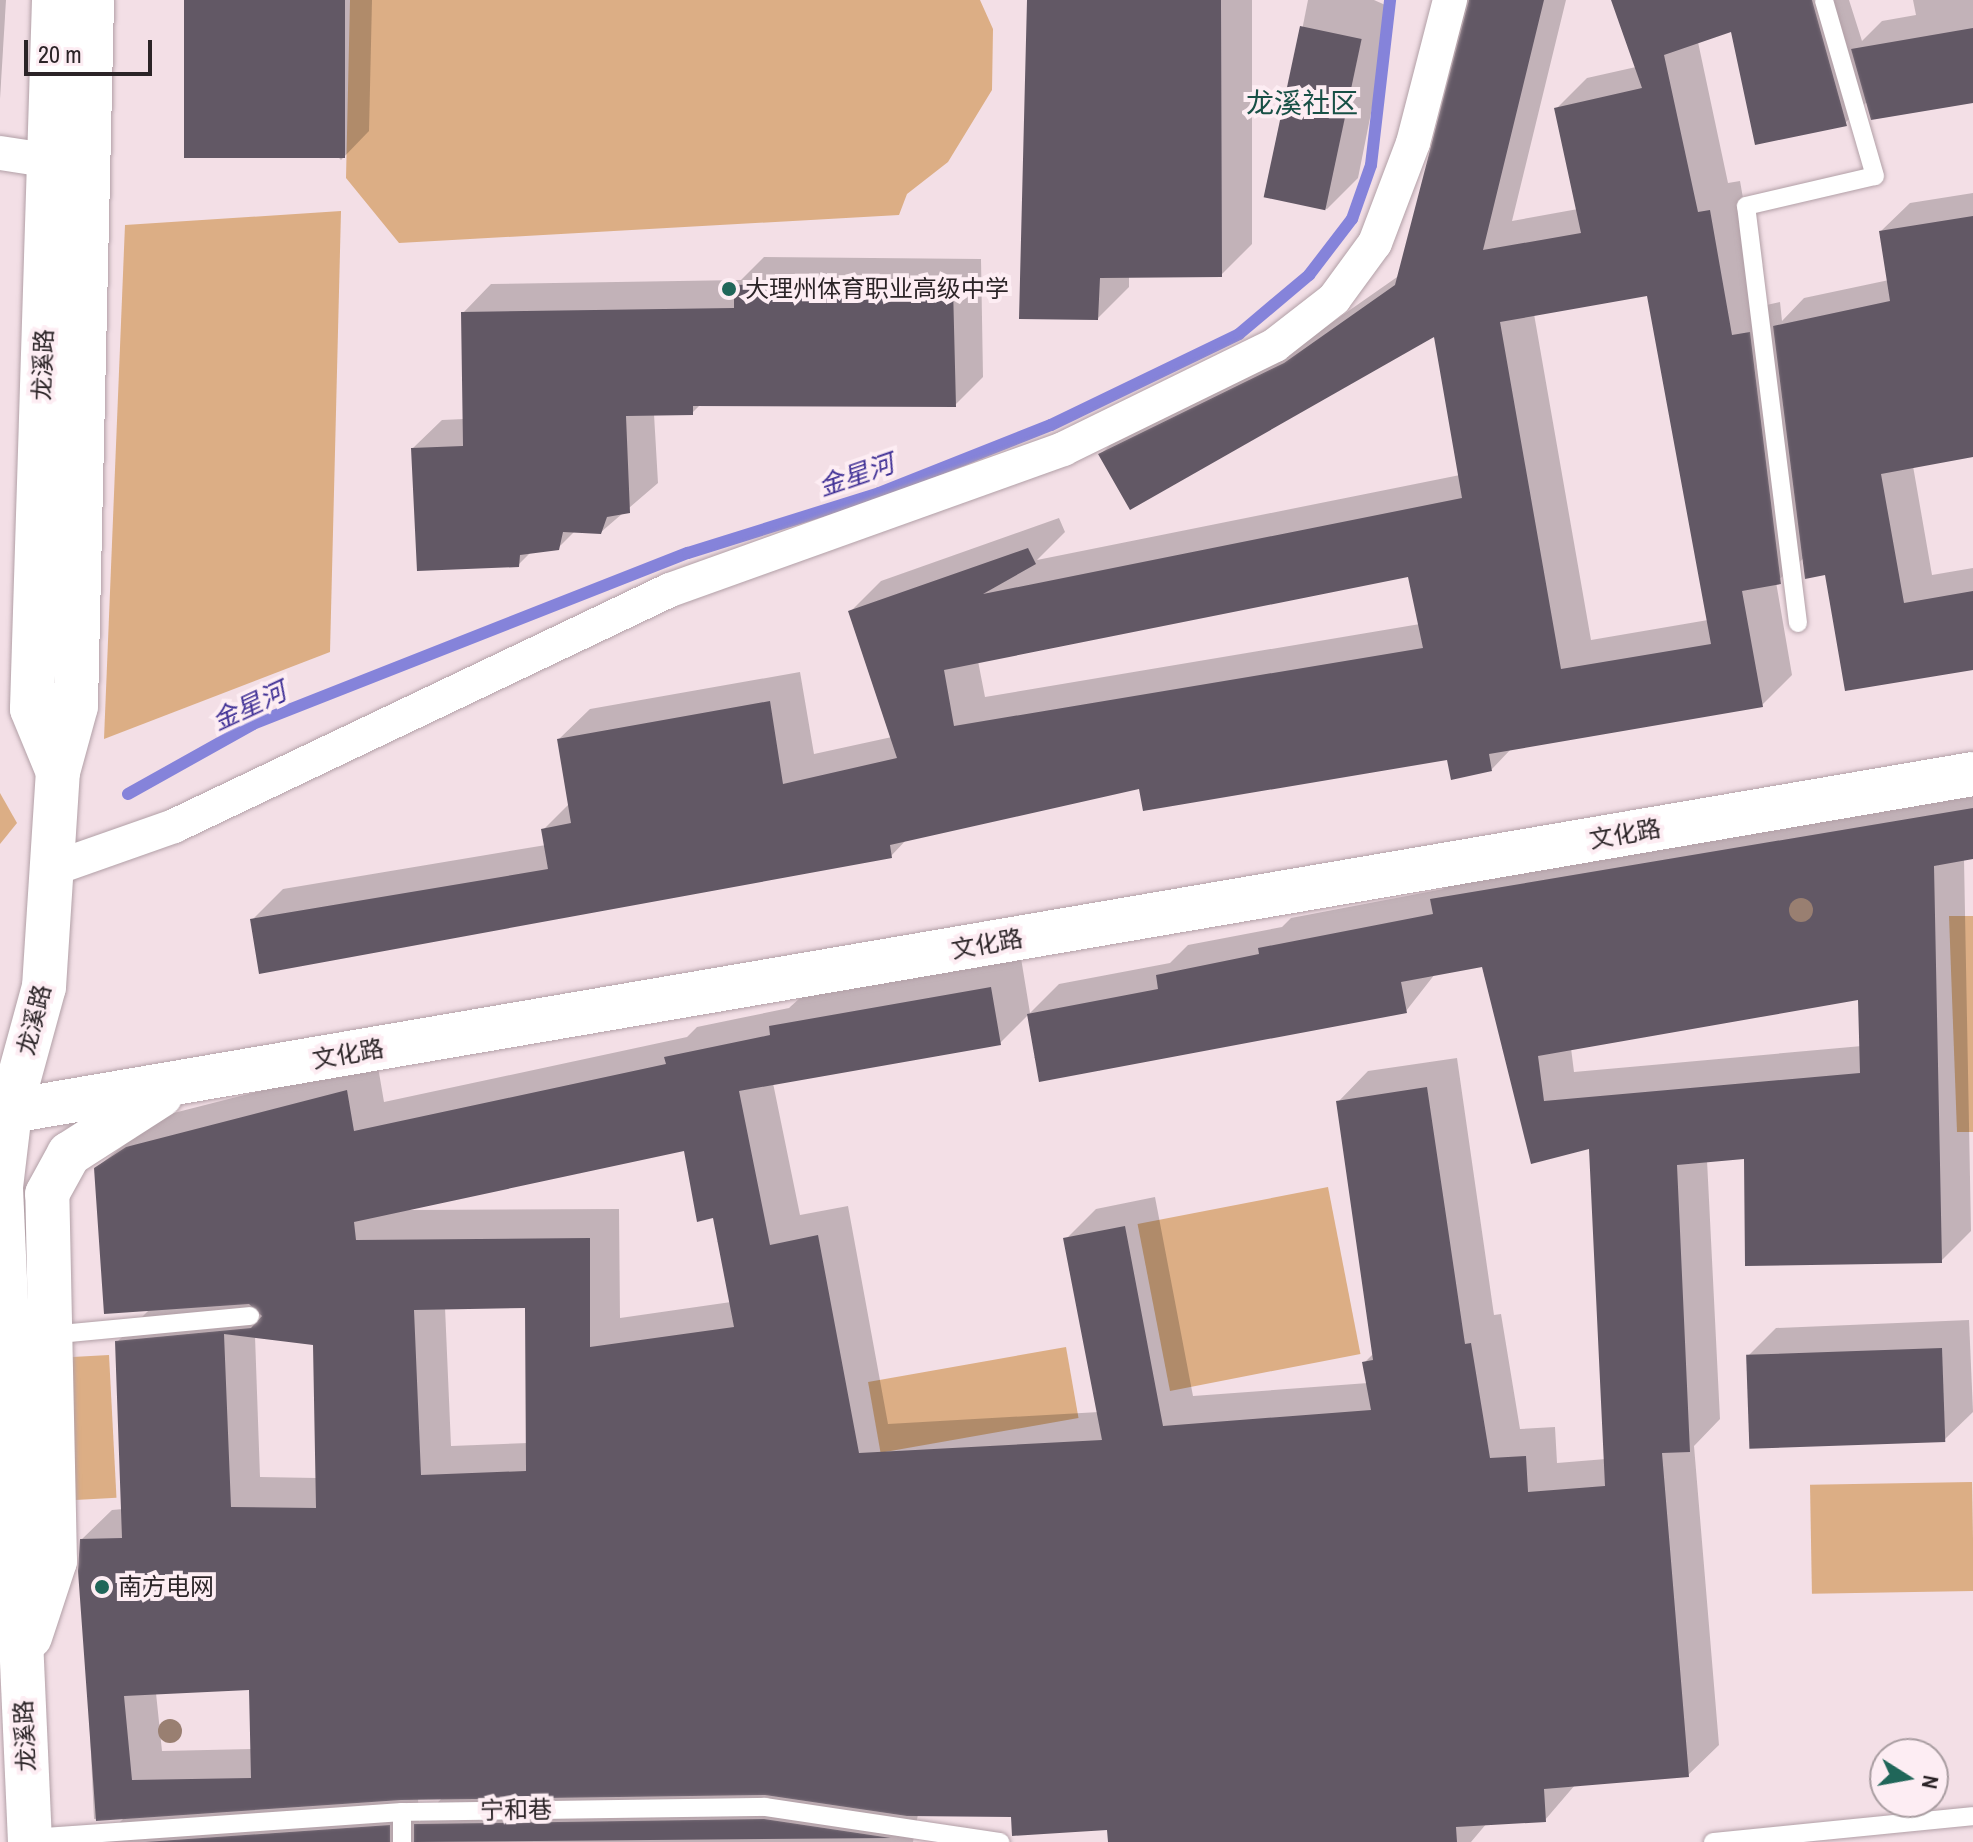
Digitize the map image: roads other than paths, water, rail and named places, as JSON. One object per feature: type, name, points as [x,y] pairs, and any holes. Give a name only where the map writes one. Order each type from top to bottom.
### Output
[{"type":"street","name":"龙溪路","points":[[30,1840],[21,1666],[9,1596],[1,1187],[5,1112],[44,987],[55,868],[58,772],[76,706],[69,163],[54,0]]},
{"type":"street","name":"龙溪路","points":[[69,163],[92,0]]},
{"type":"street","points":[[55,868],[174,826],[670,590],[1063,449],[1275,345],[1334,299],[1375,243],[1410,154],[1450,0]]},
{"type":"street","points":[[0,153],[69,163]]},
{"type":"street","name":"文化路","points":[[5,1112],[1973,774]]},
{"type":"street","points":[[21,1666],[55,1561],[45,1214],[57,1169],[174,1084]]},
{"type":"lane","points":[[1798,623],[1746,206],[1875,176],[1824,0]]},
{"type":"lane","points":[[47,1336],[250,1316]]},
{"type":"lane","name":"宁和巷","points":[[30,1840],[402,1812],[765,1807],[1000,1842]]},
{"type":"lane","points":[[402,1812],[402,1842]]},
{"type":"lane","points":[[1713,1842],[1973,1816]]},
{"type":"waterway","name":"金星河","points":[[128,794],[253,724],[688,553],[879,493],[1051,425],[1239,334],[1309,275],[1352,219],[1371,165],[1390,0]]},
{"type":"place","name":"大理州体育职业高级中学","points":[[729,289]]},
{"type":"place","name":"南方电网","points":[[102,1587]]},
{"type":"district","name":"龙溪社区","points":[[1302,103]]}]
